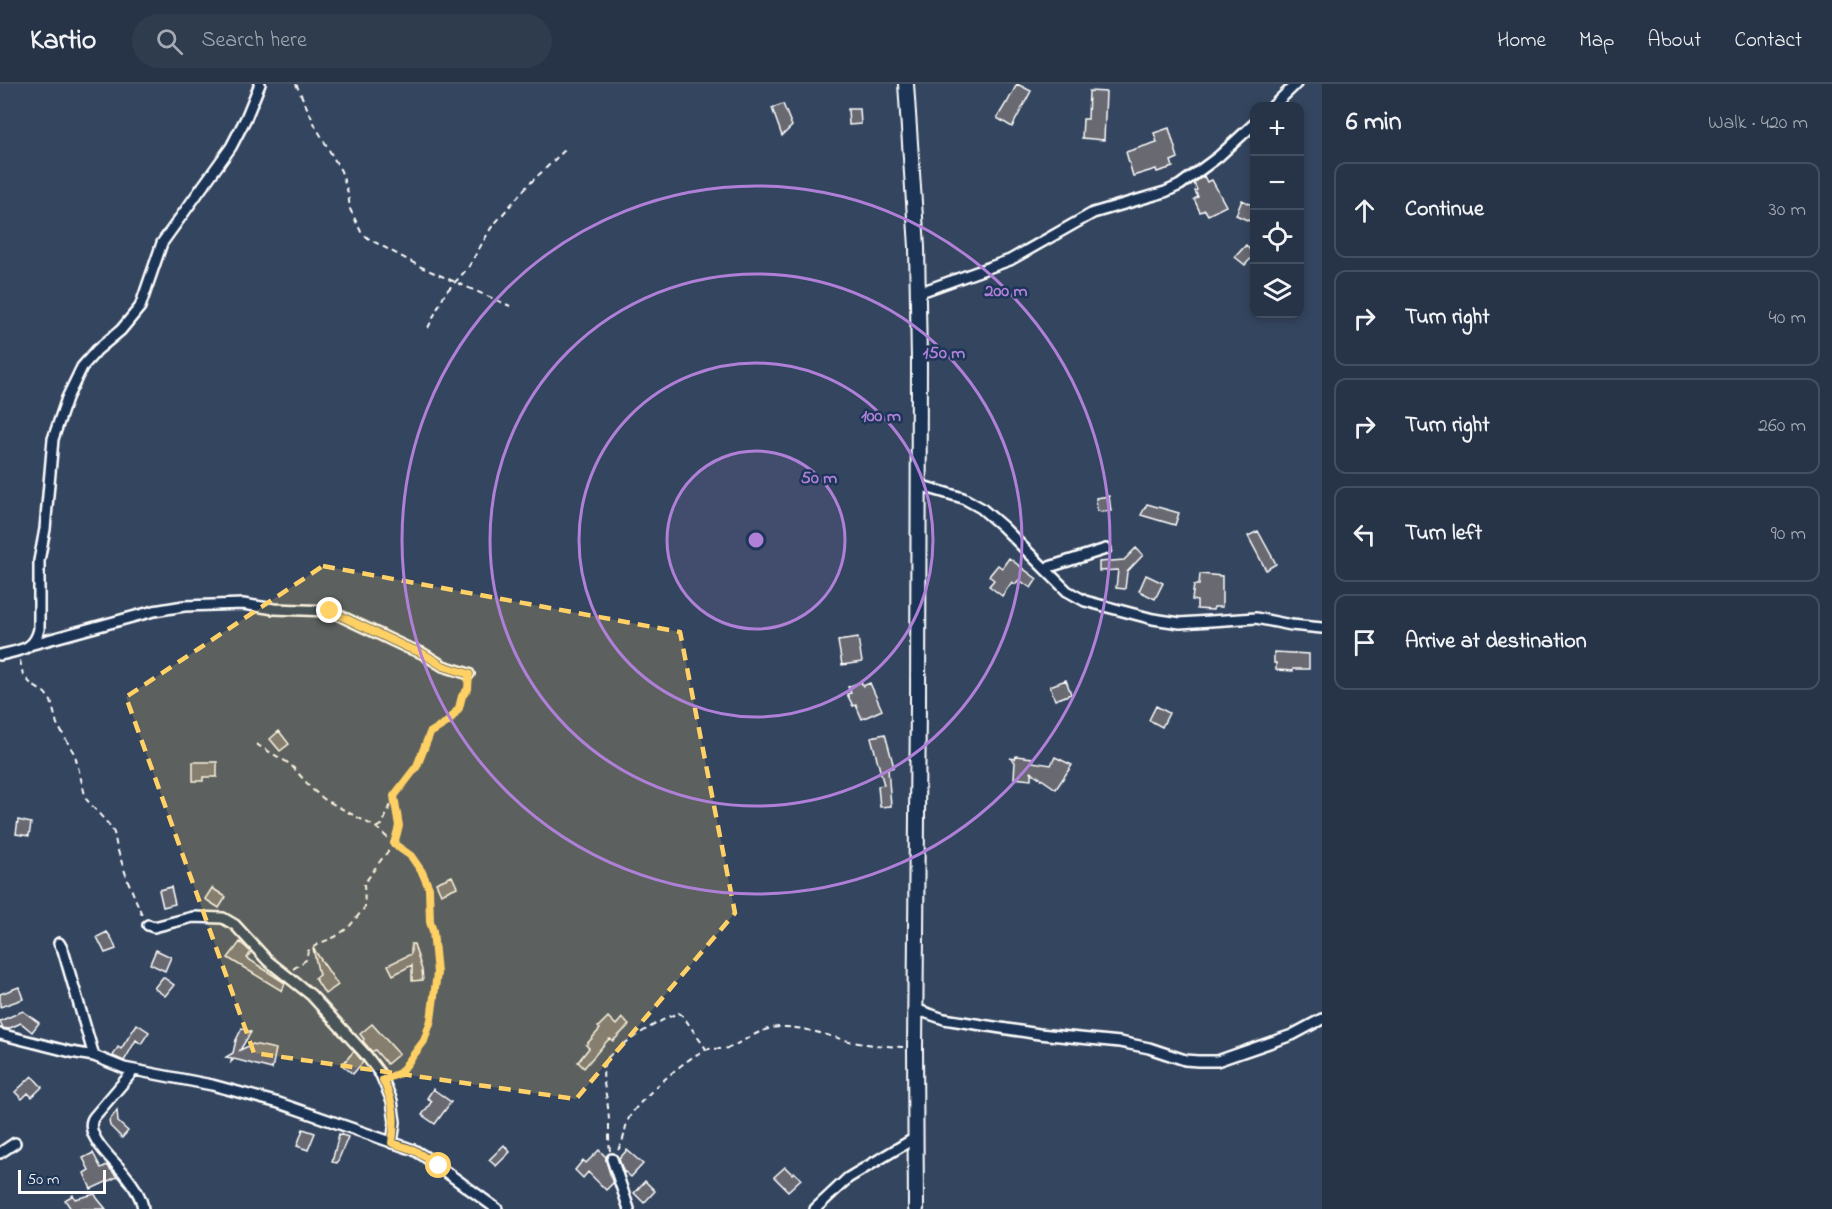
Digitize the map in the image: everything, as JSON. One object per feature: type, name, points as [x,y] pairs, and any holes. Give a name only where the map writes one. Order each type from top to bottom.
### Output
[{"type":"main road","points":[[906,84],[918,292],[916,1209]]},
{"type":"street","points":[[33,644],[39,629],[39,561],[45,529],[53,439],[67,398],[82,367],[96,350],[121,330],[140,307],[162,243],[231,147],[260,84]]},
{"type":"street","points":[[1277,102],[1296,84]]},
{"type":"street","points":[[918,292],[1010,260],[1093,213],[1165,192],[1180,185],[1218,157],[1250,128]]},
{"type":"street","points":[[919,484],[963,498],[981,508],[1046,568],[1067,591],[1084,602],[1154,619],[1196,623],[1256,618],[1291,626],[1322,628]]},
{"type":"street","points":[[1046,568],[1106,549]]},
{"type":"street","points":[[0,655],[154,611],[184,606],[243,604],[274,609],[330,611],[422,653],[443,666],[469,674]]},
{"type":"street","points":[[148,926],[154,927],[193,917],[223,918],[235,925],[268,961],[311,995],[366,1055],[383,1080],[392,1101],[395,1122],[392,1143]]},
{"type":"street","points":[[59,943],[94,1056]]},
{"type":"street","points":[[915,1010],[944,1019],[1029,1033],[1120,1042],[1149,1048],[1185,1060],[1198,1061],[1217,1061],[1292,1035],[1322,1019]]},
{"type":"street","points":[[0,1034],[94,1056],[124,1068],[212,1085],[279,1103],[414,1150],[497,1209]]},
{"type":"street","points":[[134,1070],[90,1126],[102,1150],[124,1173],[136,1191],[143,1209]]},
{"type":"street","points":[[815,1209],[848,1178],[915,1138]]},
{"type":"street","points":[[0,1153],[15,1143]]},
{"type":"street","points":[[612,1159],[629,1209]]},
{"type":"path","points":[[296,84],[316,128],[342,171],[350,209],[362,234],[421,267],[510,306]]},
{"type":"path","points":[[428,328],[445,293],[468,268],[491,228],[527,186],[568,147]]},
{"type":"path","points":[[20,650],[23,675],[51,701],[57,724],[75,755],[86,799],[114,833],[128,881],[144,922],[148,926]]},
{"type":"path","points":[[377,828],[382,825],[394,796],[417,766],[430,733],[449,721],[459,708],[462,696],[468,689],[469,674]]},
{"type":"path","points":[[256,744],[290,764],[324,799],[377,828],[411,856],[429,888],[430,922],[437,973],[431,1020],[424,1041],[400,1073],[383,1080]]},
{"type":"path","points":[[286,974],[306,960],[308,951],[349,927],[365,907],[364,883],[394,844],[399,826],[394,796]]},
{"type":"path","points":[[612,1159],[603,1077],[604,1065],[608,1058],[628,1041],[679,1013],[706,1049]]},
{"type":"path","points":[[612,1159],[625,1138],[627,1120],[635,1109],[659,1085],[706,1049],[726,1049],[765,1030],[786,1027],[853,1042],[915,1048]]},
{"type":"highlighted area","points":[[323,566],[680,632],[735,913],[576,1099],[254,1053],[126,697]]},
{"type":"building","points":[[1017,84],[1031,91],[1012,127],[997,118]]},
{"type":"building","points":[[1089,91],[1106,92],[1104,140],[1082,138],[1083,119],[1088,119]]},
{"type":"building","points":[[783,104],[792,126],[782,136],[772,108]]},
{"type":"building","points":[[848,109],[860,109],[861,124],[849,125]]},
{"type":"building","points":[[1169,128],[1178,158],[1171,161],[1173,167],[1133,176],[1126,152],[1157,142],[1154,133]]},
{"type":"building","points":[[1204,176],[1207,182],[1212,180],[1226,206],[1208,215],[1205,210],[1200,212],[1194,199],[1198,197],[1194,183]]},
{"type":"building","points":[[1242,200],[1250,204],[1250,221],[1236,215]]},
{"type":"building","points":[[1246,245],[1250,250],[1250,259],[1245,265],[1235,257]]},
{"type":"building","points":[[1109,496],[1111,511],[1097,510],[1096,498]]},
{"type":"building","points":[[1147,504],[1179,513],[1175,525],[1141,515]]},
{"type":"building","points":[[1258,531],[1276,564],[1266,570],[1248,536]]},
{"type":"building","points":[[1136,548],[1143,555],[1127,572],[1125,589],[1116,588],[1118,570],[1099,571],[1099,562],[1124,560]]},
{"type":"building","points":[[1009,558],[1037,579],[1031,588],[1019,580],[1015,584],[1012,582],[1002,596],[989,586],[994,580],[989,576],[998,565],[1002,568]]},
{"type":"building","points":[[1200,574],[1222,576],[1222,607],[1214,607],[1213,610],[1197,609],[1197,601],[1192,600],[1194,585],[1199,585]]},
{"type":"building","points":[[1146,575],[1163,583],[1155,599],[1139,591]]},
{"type":"building","points":[[858,638],[862,662],[842,665],[838,641]]},
{"type":"building","points":[[1274,652],[1309,654],[1309,669],[1276,670]]},
{"type":"building","points":[[1066,680],[1071,694],[1055,700],[1050,686]]},
{"type":"building","points":[[861,682],[863,686],[870,683],[882,710],[862,719],[856,705],[853,706],[847,694],[851,693],[848,687]]},
{"type":"building","points":[[1156,706],[1169,713],[1162,727],[1149,720]]},
{"type":"building","points":[[279,731],[289,744],[280,751],[270,739]]},
{"type":"building","points":[[885,734],[894,767],[888,769],[891,806],[880,807],[878,786],[884,785],[871,737]]},
{"type":"building","points":[[1016,756],[1033,758],[1032,762],[1051,765],[1055,757],[1072,765],[1056,789],[1031,772],[1031,780],[1014,778],[1015,762],[1010,758],[1015,759]]},
{"type":"building","points":[[193,762],[217,762],[217,777],[203,777],[203,781],[193,781]]},
{"type":"building","points":[[18,820],[31,823],[29,836],[16,834]]},
{"type":"building","points":[[452,876],[457,887],[441,894],[436,883]]},
{"type":"building","points":[[171,887],[175,904],[163,907],[159,890]]},
{"type":"building","points":[[212,888],[226,897],[219,908],[205,899]]},
{"type":"building","points":[[107,932],[116,949],[105,953],[97,937]]},
{"type":"building","points":[[240,942],[251,952],[247,958],[285,983],[282,991],[228,958]]},
{"type":"building","points":[[411,944],[414,944],[423,980],[412,981],[412,965],[393,975],[388,965],[411,954]]},
{"type":"building","points":[[313,948],[338,985],[325,994],[315,978],[319,975]]},
{"type":"building","points":[[156,950],[171,957],[165,971],[150,964]]},
{"type":"building","points":[[163,977],[174,985],[165,996],[154,988]]},
{"type":"building","points":[[19,987],[23,999],[0,1007],[0,994]]},
{"type":"building","points":[[23,1011],[39,1023],[32,1032],[21,1023],[8,1029],[3,1028],[0,1021]]},
{"type":"building","points":[[608,1017],[616,1025],[622,1018],[629,1025],[613,1041],[610,1039],[607,1041],[584,1068],[578,1062],[589,1048],[586,1045]]},
{"type":"building","points":[[137,1024],[149,1032],[141,1044],[136,1040],[124,1061],[113,1056],[118,1047],[121,1049]]},
{"type":"building","points":[[372,1024],[399,1054],[387,1064],[375,1050],[372,1052],[360,1034]]},
{"type":"building","points":[[242,1028],[251,1032],[240,1050],[253,1044],[276,1049],[272,1069],[234,1059],[231,1062],[232,1058],[226,1057],[233,1053]]},
{"type":"building","points":[[354,1051],[363,1062],[353,1074],[342,1065]]},
{"type":"building","points":[[32,1076],[42,1087],[32,1097],[28,1093],[22,1099],[15,1092]]},
{"type":"building","points":[[433,1089],[451,1102],[435,1124],[422,1115],[432,1101],[427,1098]]},
{"type":"building","points":[[117,1110],[118,1122],[128,1131],[122,1138],[110,1126],[109,1121]]},
{"type":"building","points":[[303,1129],[315,1133],[308,1150],[297,1146]]},
{"type":"building","points":[[339,1134],[348,1137],[337,1163],[332,1162]]},
{"type":"building","points":[[504,1145],[510,1152],[496,1166],[489,1160]]},
{"type":"building","points":[[599,1150],[606,1157],[613,1183],[606,1190],[588,1172],[583,1178],[575,1170],[583,1160],[586,1163]]},
{"type":"building","points":[[627,1150],[643,1164],[631,1177],[624,1173],[619,1159]]},
{"type":"building","points":[[93,1153],[101,1168],[107,1165],[117,1177],[91,1189],[84,1173],[89,1170],[83,1158]]},
{"type":"building","points":[[785,1167],[801,1179],[788,1191],[774,1177]]},
{"type":"building","points":[[645,1181],[655,1191],[644,1203],[634,1193]]},
{"type":"building","points":[[95,1194],[106,1209],[71,1209],[65,1200],[73,1195],[75,1199]]},
{"type":"route","points":[[330,611],[422,653],[443,666],[469,674],[468,689],[462,696],[459,708],[449,721],[430,733],[417,766],[394,796],[399,826],[394,844],[411,856],[429,888],[430,922],[437,973],[431,1020],[424,1041],[400,1073],[383,1080],[392,1101],[395,1122],[392,1143],[414,1150],[439,1166]]}]
